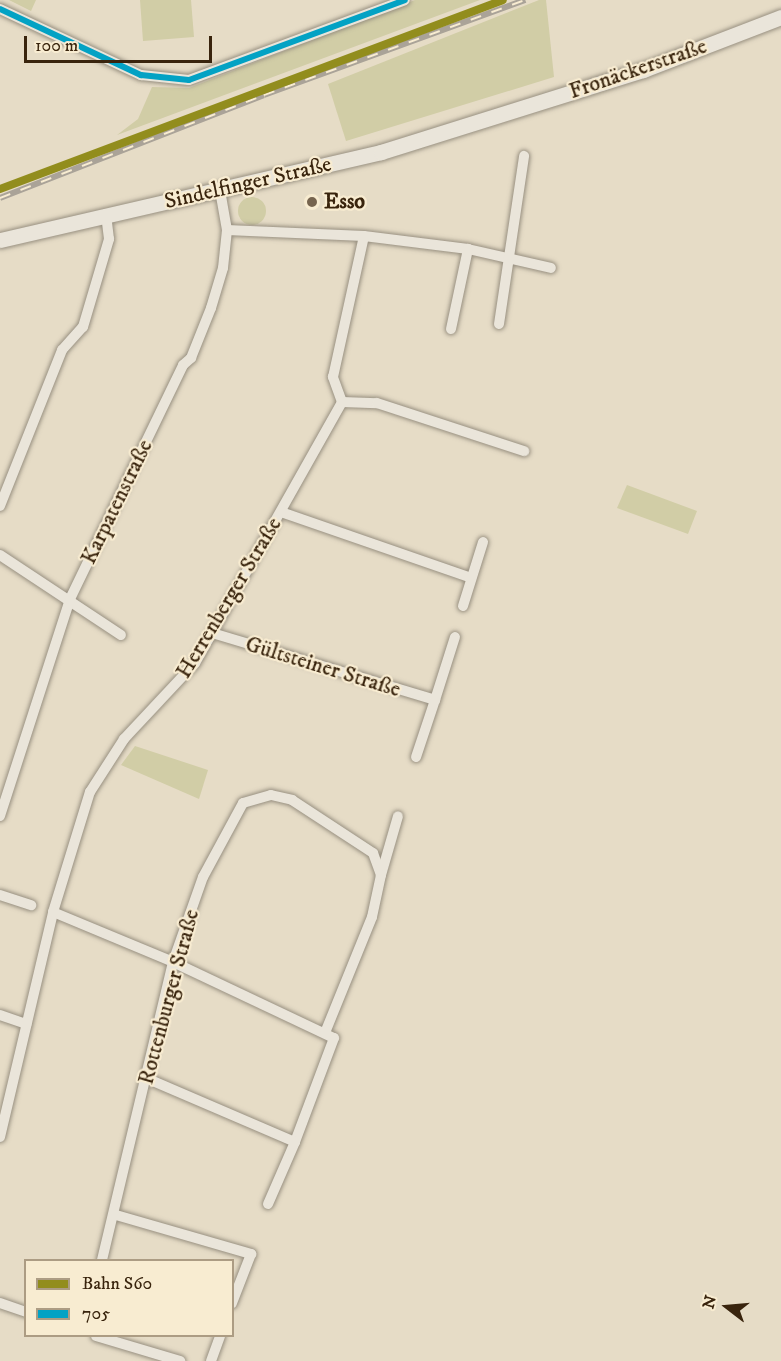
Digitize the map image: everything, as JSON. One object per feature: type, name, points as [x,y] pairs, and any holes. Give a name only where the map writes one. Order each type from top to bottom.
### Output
[{"type":"main road","name":"Fronäckerstraße","points":[[494,117],[643,70],[781,17]]},
{"type":"main road","name":"Sindelfinger Straße","points":[[0,240],[106,214],[220,192],[381,152],[494,117]]},
{"type":"street","points":[[0,9],[141,75],[189,80],[405,0]]},
{"type":"street","points":[[499,324],[511,259],[524,156]]},
{"type":"street","name":"Karpatenstraße","points":[[0,816],[70,599],[183,365],[191,358],[223,268],[227,230],[220,192]]},
{"type":"street","points":[[0,506],[62,350],[83,327],[109,239],[106,214]]},
{"type":"street","points":[[227,230],[364,236],[468,249],[551,268]]},
{"type":"street","points":[[364,236],[333,377],[342,402],[377,403],[524,451]]},
{"type":"street","points":[[451,329],[468,249]]},
{"type":"street","name":"Herrenberger Straße","points":[[0,1136],[53,912],[90,792],[124,739],[173,691],[212,633],[342,402]]},
{"type":"street","points":[[281,512],[470,577]]},
{"type":"street","points":[[463,606],[470,577],[483,542]]},
{"type":"street","points":[[0,555],[70,599],[121,635]]},
{"type":"street","name":"Gültsteiner Straße","points":[[212,633],[435,700]]},
{"type":"street","points":[[416,757],[455,637]]},
{"type":"street","name":"Rottenburger Straße","points":[[102,1259],[116,1215],[173,962],[203,877],[243,803],[271,795],[292,800],[374,853],[381,875]]},
{"type":"street","points":[[268,1204],[295,1142],[329,1036],[372,918],[381,875],[398,816]]},
{"type":"street","points":[[0,896],[31,905]]},
{"type":"street","points":[[53,912],[173,962],[329,1036]]},
{"type":"street","points":[[0,1015],[26,1024]]},
{"type":"street","points":[[146,1078],[295,1142]]},
{"type":"street","points":[[116,1215],[251,1254],[234,1298]]},
{"type":"street","points":[[0,1303],[24,1311]]},
{"type":"street","points":[[102,1337],[180,1361]]},
{"type":"street","points":[[211,1361],[219,1337]]},
{"type":"shaded area","points":[[9,0],[36,0],[31,11]]},
{"type":"shaded area","points":[[140,0],[191,0],[194,37],[143,41]]},
{"type":"shaded area","points":[[415,0],[480,0],[117,135],[138,119],[152,87],[189,88]]},
{"type":"shaded area","points":[[539,0],[546,0],[554,77],[346,141],[328,84]]},
{"type":"shaded area","points":[[252,197],[262,201],[266,211],[262,221],[252,225],[242,221],[238,211],[242,201]]},
{"type":"shaded area","points":[[627,485],[697,511],[688,534],[617,508]]},
{"type":"shaded area","points":[[135,746],[208,770],[199,799],[121,765]]},
{"type":"railway","points":[[0,198],[264,95],[525,0]]},
{"type":"rail line","name":"S60","points":[[0,189],[503,0]]},
{"type":"transit line","name":"705","points":[[0,9],[141,75],[189,80],[405,0]]},
{"type":"place","name":"Esso","points":[[312,202]]}]
